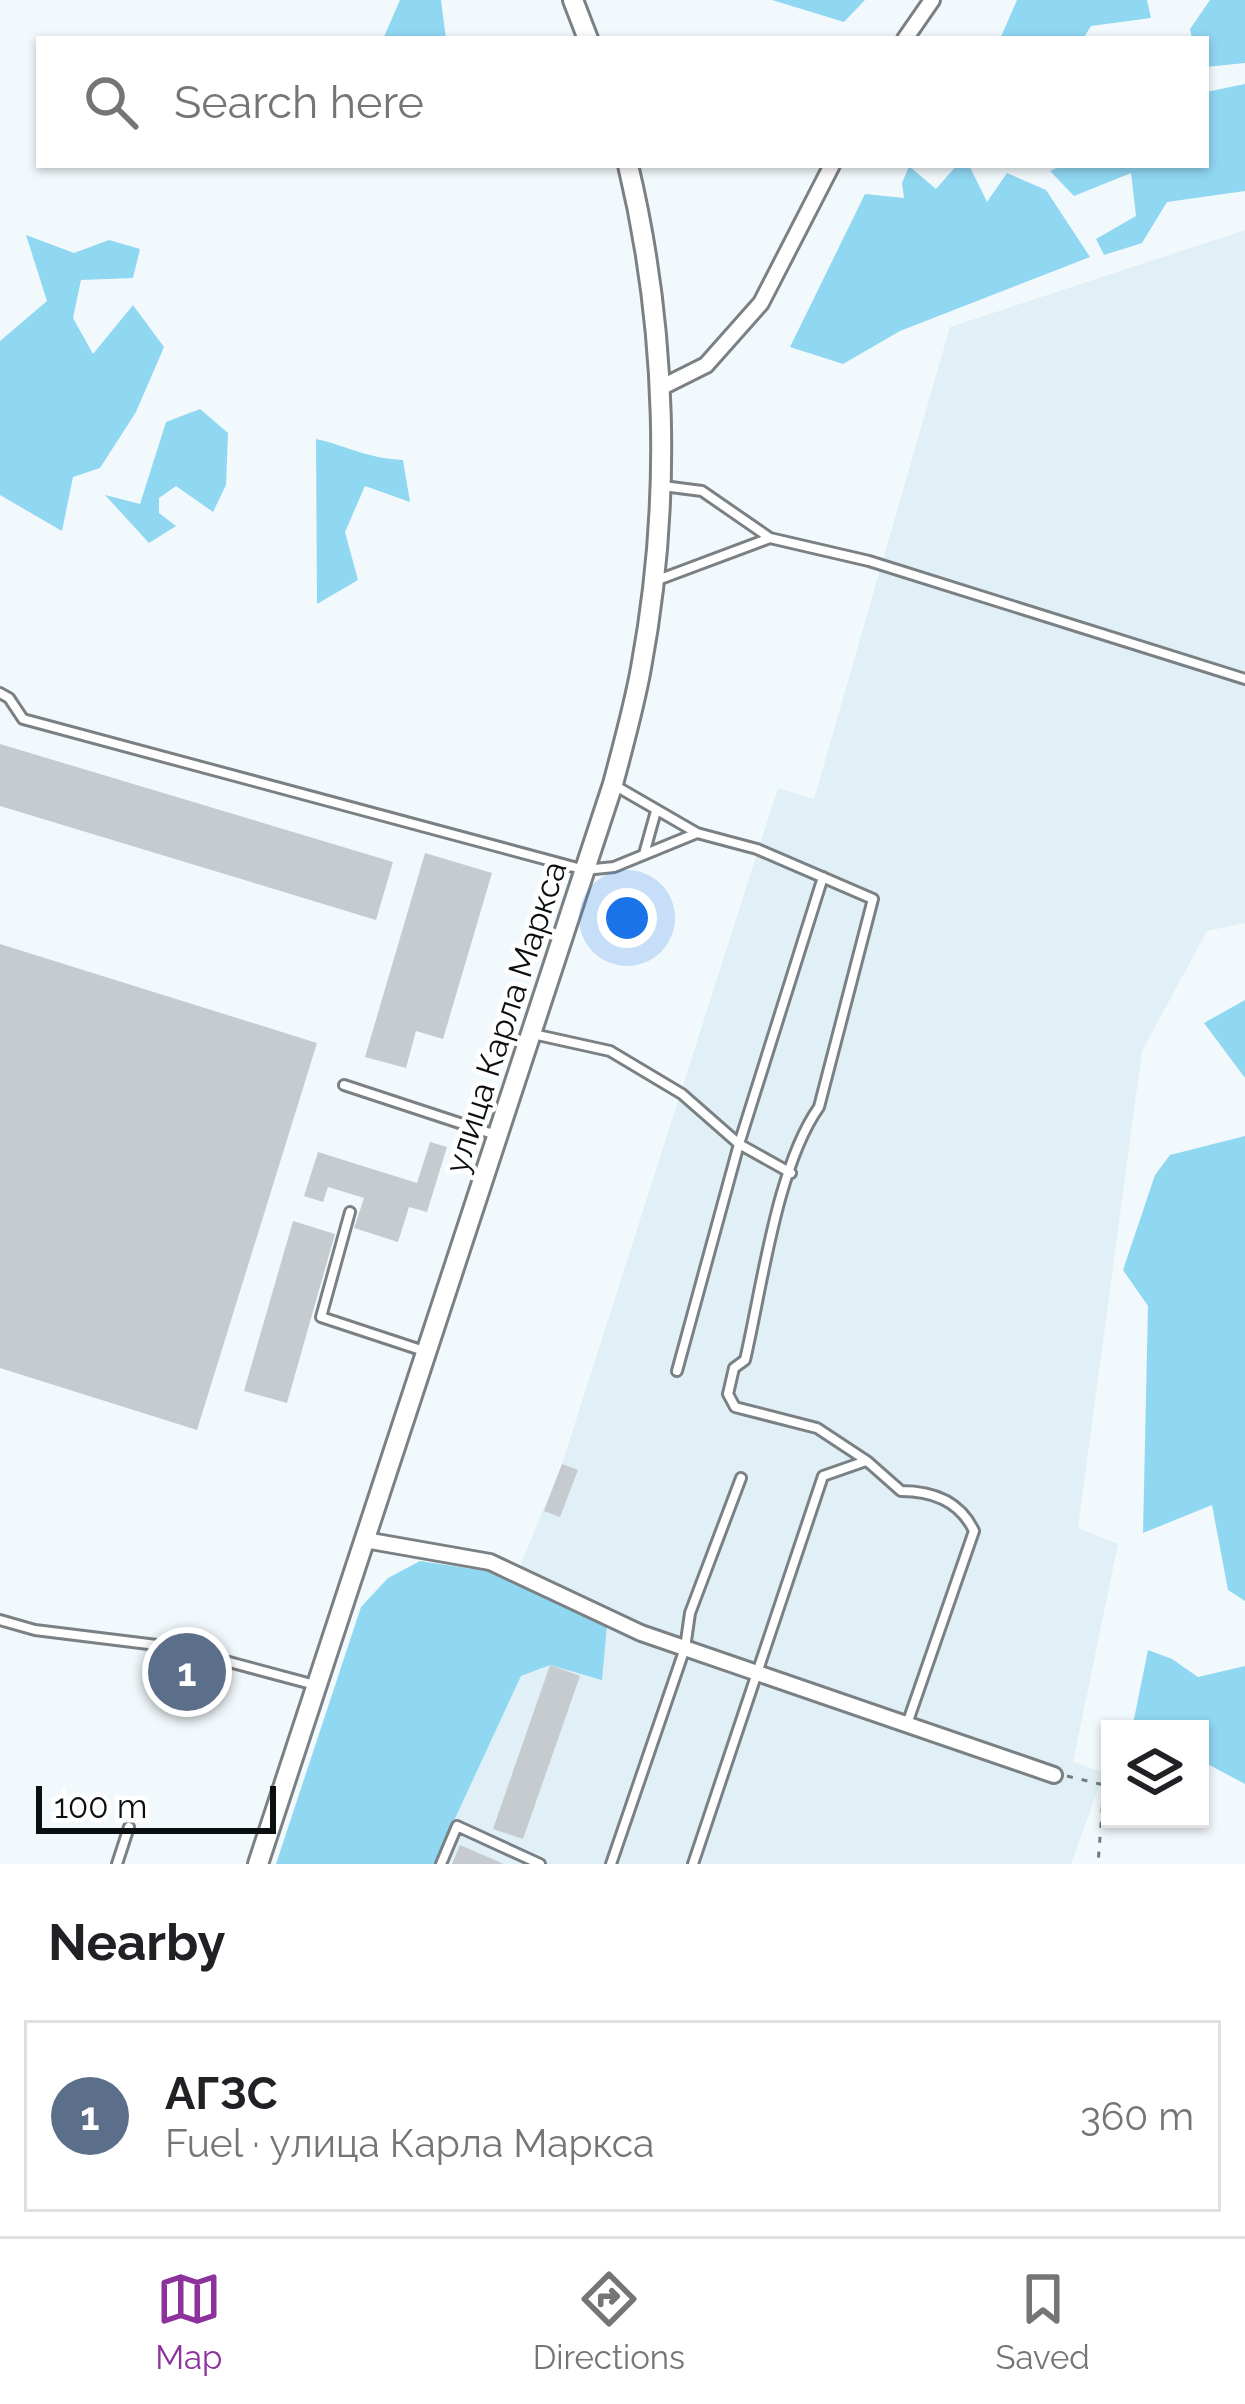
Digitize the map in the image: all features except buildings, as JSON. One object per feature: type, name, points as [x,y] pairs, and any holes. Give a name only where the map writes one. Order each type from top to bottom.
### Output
[{"type":"main road","points":[[573,0],[587,36]]},
{"type":"main road","name":"улица Карла Маркса","points":[[258,1864],[613,784],[641,669],[661,486],[660,388],[652,286],[629,168]]},
{"type":"street","points":[[907,36],[932,0]]},
{"type":"street","points":[[660,388],[706,365],[761,303],[830,168]]},
{"type":"street","points":[[365,1540],[490,1562],[640,1633],[1054,1774]]},
{"type":"lane","points":[[661,486],[702,491],[770,538],[869,561],[1245,679]]},
{"type":"lane","points":[[654,581],[770,538]]},
{"type":"lane","points":[[0,693],[23,719],[584,870],[614,867],[697,833]]},
{"type":"lane","points":[[613,784],[697,833],[757,849],[873,899],[819,1107],[806,1125],[790,1173],[746,1360],[734,1368],[728,1394],[735,1407],[817,1428],[867,1461],[901,1491],[924,1491],[952,1503],[974,1531],[907,1724]]},
{"type":"lane","points":[[644,854],[656,811]]},
{"type":"lane","points":[[677,1371],[739,1144],[823,877]]},
{"type":"lane","points":[[531,1033],[610,1051],[682,1094],[739,1144],[790,1173]]},
{"type":"lane","points":[[344,1085],[498,1136]]},
{"type":"lane","points":[[350,1212],[321,1317],[427,1352]]},
{"type":"lane","points":[[693,1864],[823,1477],[867,1461]]},
{"type":"lane","points":[[611,1864],[685,1648],[690,1613],[741,1478]]},
{"type":"lane","points":[[0,1620],[34,1630],[173,1647],[317,1685]]},
{"type":"lane","points":[[442,1864],[457,1826],[540,1864]]},
{"type":"lane","points":[[117,1864],[129,1827]]},
{"type":"path","points":[[1054,1774],[1104,1785],[1098,1864]]},
{"type":"shaded area","points":[[400,0],[441,0],[446,36],[384,36]]},
{"type":"shaded area","points":[[772,0],[865,0],[844,22]]},
{"type":"shaded area","points":[[1017,0],[1147,0],[1151,18],[1091,26],[1085,36],[1001,36]]},
{"type":"shaded area","points":[[1210,0],[1245,0],[1245,63],[1209,67],[1209,36],[1191,36],[1190,29]]},
{"type":"shaded area","points":[[1245,84],[1245,191],[1167,202],[1142,243],[1104,255],[1096,239],[1136,216],[1131,173],[1074,196],[1050,171],[1209,168],[1209,91]]},
{"type":"shaded area","points":[[908,168],[936,189],[954,168],[970,168],[987,202],[1007,173],[1046,190],[1090,257],[900,331],[843,364],[790,347],[865,194],[904,198],[902,183]]},
{"type":"shaded area","points":[[1245,230],[1245,923],[1207,931],[1142,1051],[1078,1528],[1118,1544],[1073,1762],[1101,1772],[1101,1781],[1071,1864],[434,1864],[521,1676],[550,1665],[602,1679],[531,1588],[514,1581],[562,1464],[778,788],[814,799],[950,327]]},
{"type":"shaded area","points":[[26,235],[74,253],[109,240],[140,249],[133,278],[81,280],[73,318],[93,354],[133,305],[164,347],[136,412],[100,468],[73,477],[62,531],[0,495],[0,341],[47,301]]},
{"type":"shaded area","points":[[200,409],[228,433],[226,485],[213,512],[176,486],[159,498],[159,513],[176,526],[149,543],[105,495],[140,504],[166,422]]},
{"type":"shaded area","points":[[316,439],[403,460],[410,502],[365,486],[345,532],[358,580],[317,604]]},
{"type":"shaded area","points":[[1245,1000],[1245,1078],[1204,1023]]},
{"type":"shaded area","points":[[1245,1136],[1245,1601],[1228,1590],[1212,1505],[1143,1533],[1148,1306],[1123,1270],[1155,1175],[1170,1155]]},
{"type":"shaded area","points":[[420,1561],[486,1571],[607,1624],[602,1680],[550,1665],[521,1676],[434,1864],[276,1864],[361,1607],[388,1578]]},
{"type":"shaded area","points":[[1148,1650],[1198,1677],[1245,1666],[1245,1784],[1209,1765],[1209,1720],[1134,1720]]},
{"type":"place","name":"АГЗС","points":[[187,1672]]}]
